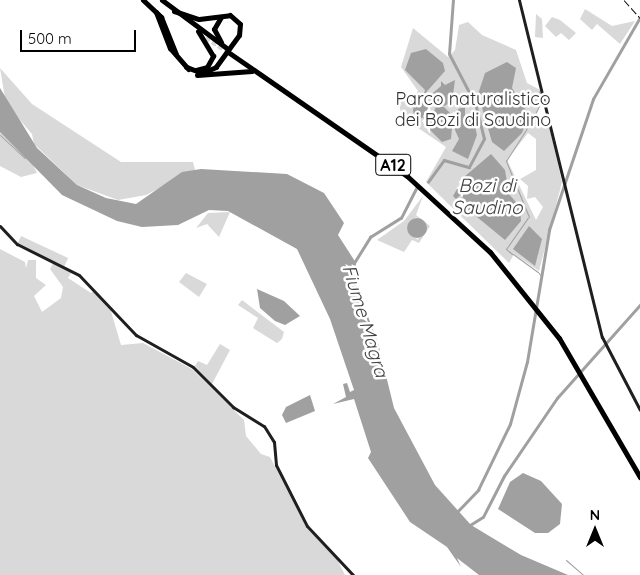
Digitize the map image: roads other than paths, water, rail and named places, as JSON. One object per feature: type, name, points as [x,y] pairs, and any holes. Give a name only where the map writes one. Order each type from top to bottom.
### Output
[{"type":"highway","points":[[143,0],[156,12],[176,55],[186,67],[205,76],[241,69],[258,72]]},
{"type":"highway","name":"A12","points":[[161,0],[258,72],[429,193],[490,252],[536,304]]},
{"type":"highway","name":"A12","points":[[161,0],[206,37]]},
{"type":"highway","points":[[174,11],[199,19],[226,15],[240,24],[228,50],[208,72],[186,67]]},
{"type":"highway","points":[[226,15],[218,19],[214,29],[228,50]]},
{"type":"highway","points":[[186,67],[202,69],[212,59],[210,46],[198,31]]},
{"type":"highway","name":"A12","points":[[228,50],[430,192],[492,250],[536,304],[581,370],[640,472]]},
{"type":"highway","name":"A12","points":[[581,370],[640,477]]},
{"type":"main road","points":[[521,0],[604,340],[640,410]]},
{"type":"main road","points":[[0,226],[17,244],[79,275],[136,335],[193,367],[233,408],[264,426],[274,442],[276,465],[307,526],[353,575]]},
{"type":"water","points":[[426,49],[443,63],[445,71],[423,96],[425,90],[405,70],[411,53]]},
{"type":"water","name":"Bozi di Saudino","points":[[507,62],[516,68],[512,88],[529,115],[522,133],[504,151],[492,142],[478,94],[485,73]]},
{"type":"water","points":[[455,80],[452,102],[444,106],[430,99],[436,97],[433,93],[441,86],[441,81],[445,85]]},
{"type":"water","name":"Fiume Magra","points":[[0,88],[37,148],[77,185],[106,198],[136,204],[182,172],[201,169],[287,174],[324,193],[344,223],[338,235],[356,263],[355,282],[378,343],[394,408],[435,485],[471,525],[521,555],[568,575],[479,575],[457,558],[461,567],[447,547],[410,522],[368,458],[371,452],[354,399],[333,404],[346,397],[343,384],[347,383],[350,392],[354,390],[330,319],[297,249],[228,211],[209,210],[178,225],[142,227],[117,221],[62,195],[0,132]]},
{"type":"water","points":[[421,102],[427,104],[429,110],[427,116],[421,118],[415,116],[413,110],[415,104]]},
{"type":"water","name":"Bozi di Saudino","points":[[436,107],[444,107],[453,116],[451,139],[442,142],[426,126]]},
{"type":"water","points":[[465,107],[465,116],[473,118],[477,135],[468,159],[452,151],[459,139],[455,130],[458,109]]},
{"type":"water","name":"Bozi di Saudino","points":[[491,154],[505,170],[509,194],[520,207],[521,221],[505,240],[460,203],[464,192],[456,199],[453,196],[464,177]]},
{"type":"water","points":[[417,218],[424,221],[427,228],[424,235],[417,238],[410,235],[407,228],[410,221]]},
{"type":"water","name":"Bozi di Saudino","points":[[529,226],[542,239],[535,266],[513,249]]},
{"type":"water","points":[[257,289],[284,301],[300,316],[285,325],[275,321],[260,308]]},
{"type":"water","points":[[310,395],[315,411],[286,423],[282,415],[286,407]]},
{"type":"water","points":[[523,473],[541,481],[562,504],[560,524],[548,533],[535,533],[498,509],[510,482]]},
{"type":"waterway","points":[[428,182],[444,160],[469,167],[484,139],[475,104],[449,54],[453,0]]},
{"type":"waterway","points":[[456,513],[478,490],[510,424],[527,362],[549,230],[593,99],[639,19]]},
{"type":"waterway","points":[[534,116],[541,102],[539,91]]},
{"type":"waterway","points":[[529,217],[506,161],[534,117]]},
{"type":"waterway","points":[[0,135],[25,158]]},
{"type":"waterway","name":"Fiume Magra","points":[[354,263],[370,237],[401,218],[416,189]]},
{"type":"waterway","points":[[512,254],[506,249],[528,218]]},
{"type":"waterway","points":[[513,254],[538,272]]},
{"type":"waterway","points":[[470,525],[483,517],[504,476],[557,398],[640,305]]},
{"type":"waterway","points":[[566,560],[583,575]]},
{"type":"tunnel","points":[[206,37],[228,52]]},
{"type":"railway","points":[[624,0],[640,18]]},
{"type":"park label","name":"Parco naturalistico dei Bozi di Saudino","points":[[473,110]]}]
